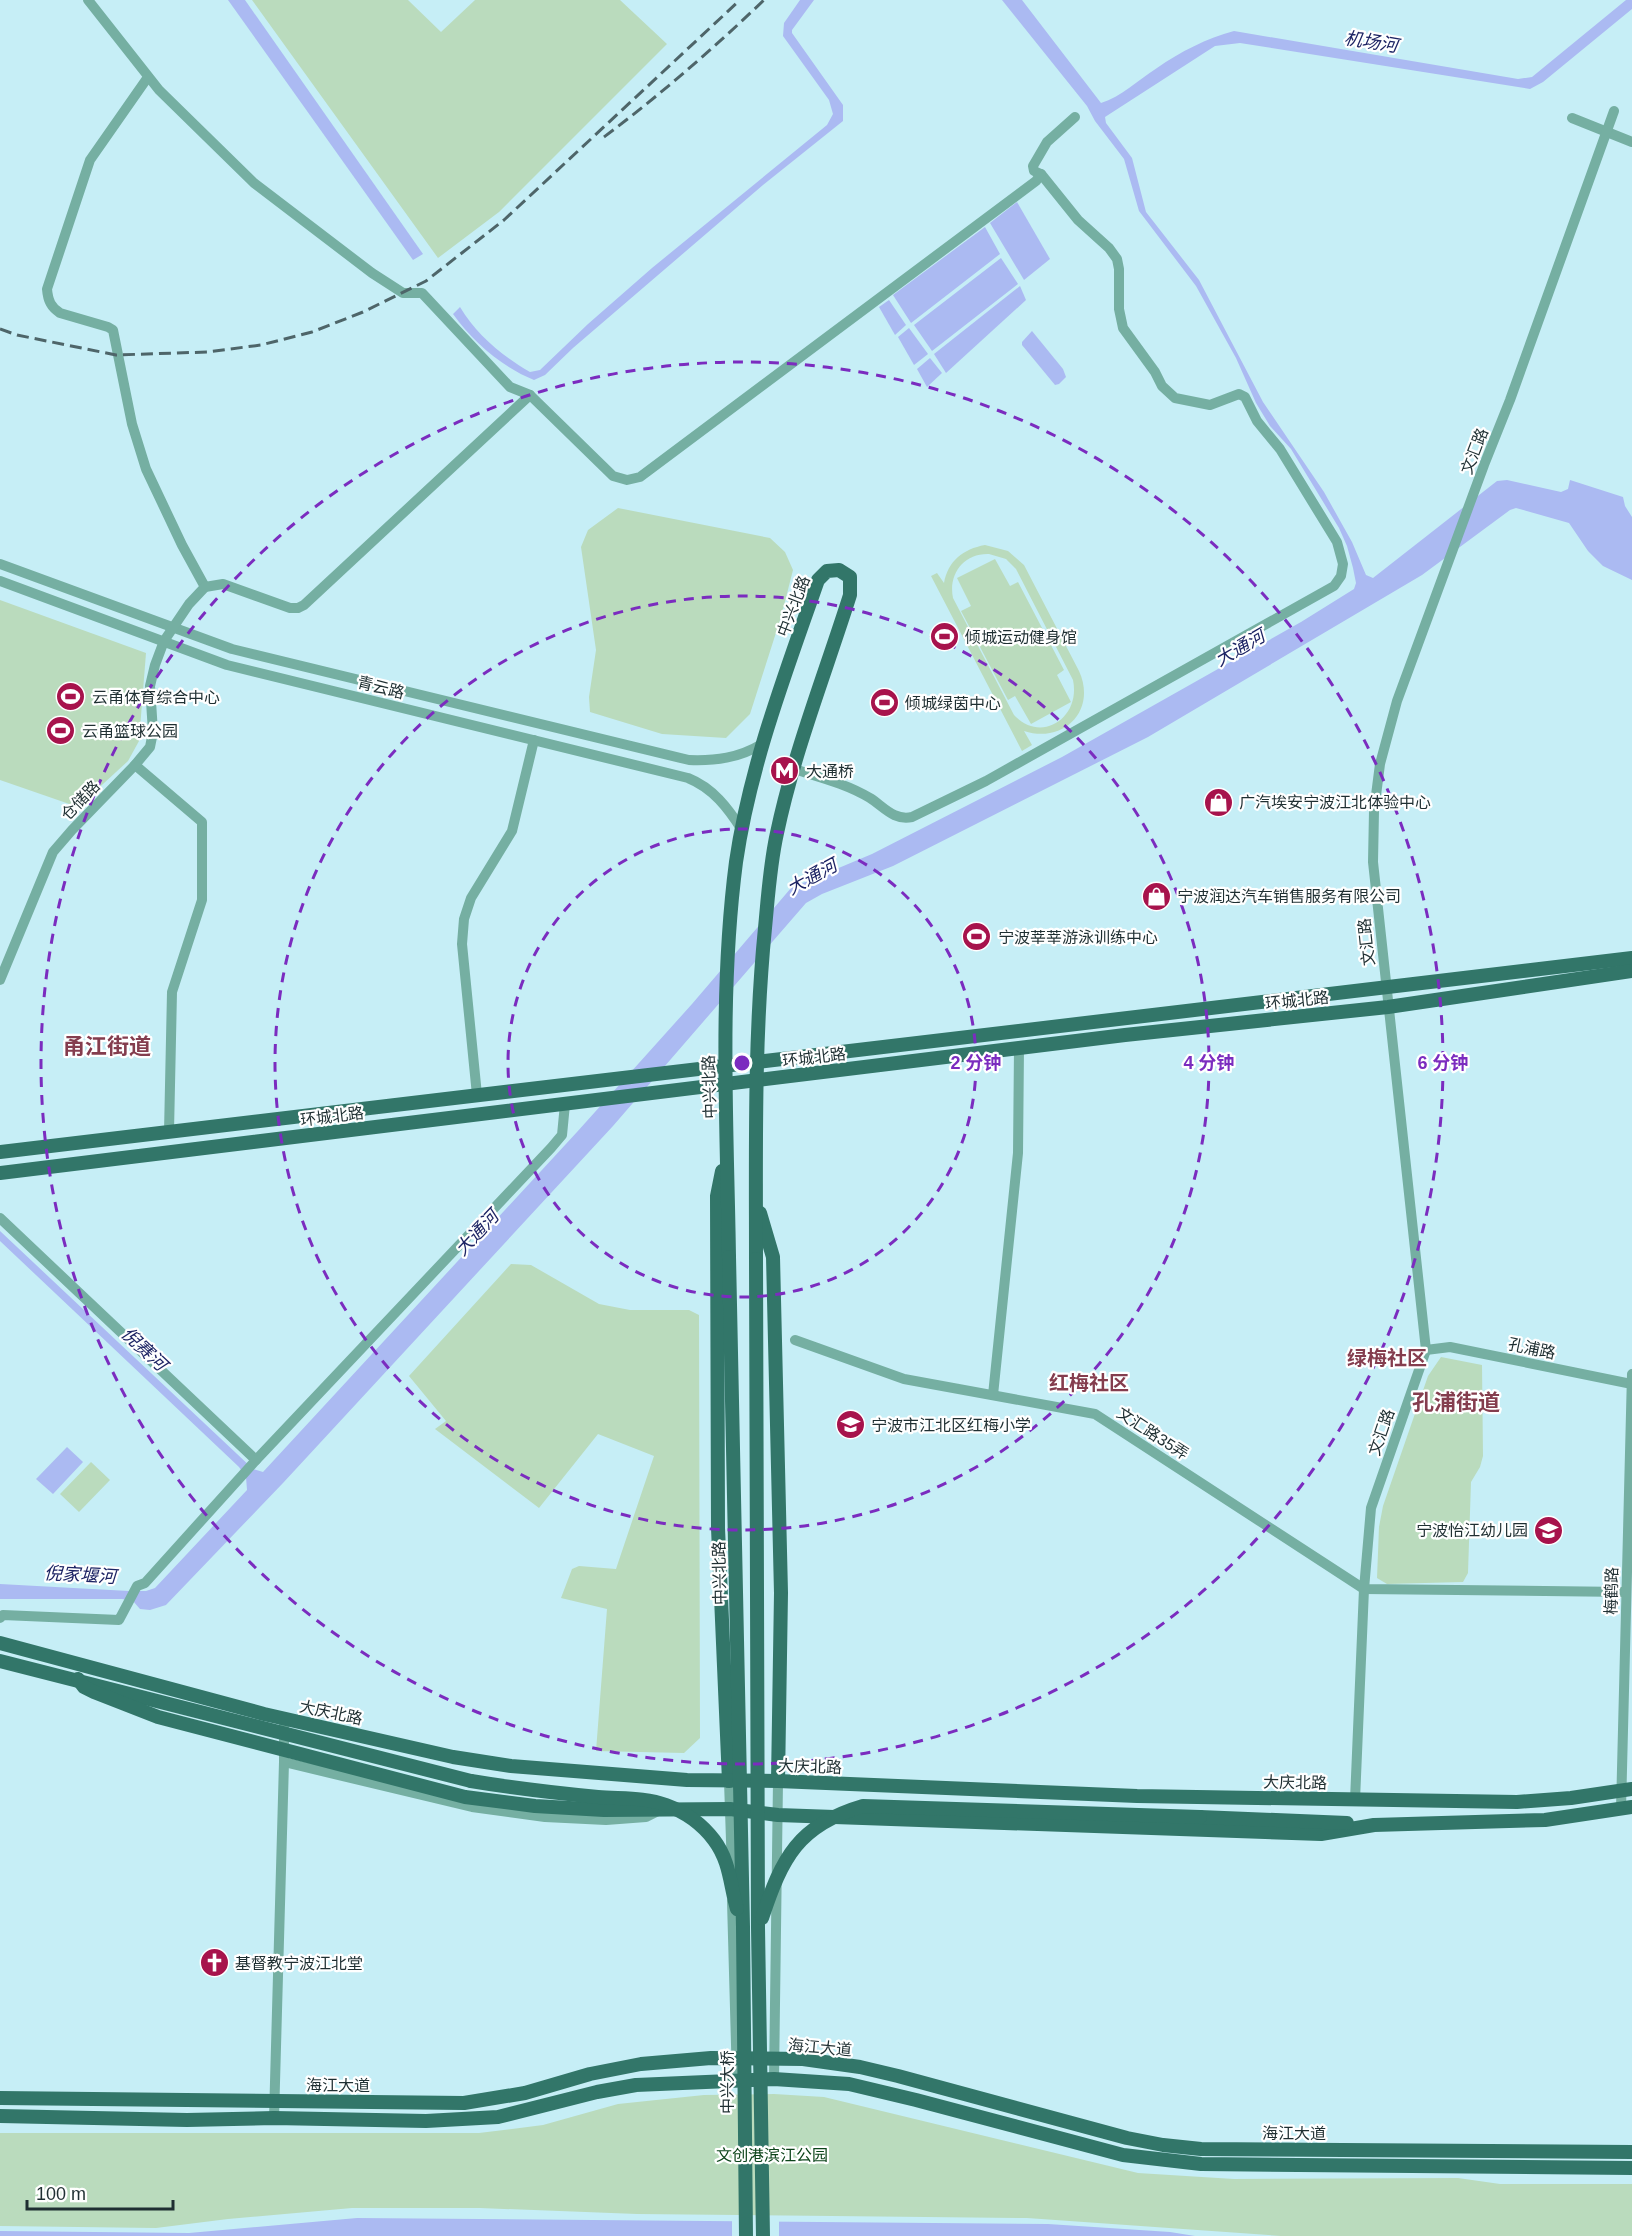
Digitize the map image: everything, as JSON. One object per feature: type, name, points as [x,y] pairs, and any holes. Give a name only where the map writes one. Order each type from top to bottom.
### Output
[{"type":"main road","name":"中兴北路","points":[[743,1927],[725,1065],[728,953],[736,861],[762,744],[818,580],[827,571],[839,570],[850,577],[850,595],[794,770],[777,834],[768,892],[761,964],[756,1063],[758,1928]]},
{"type":"main road","name":"环城北路","points":[[0,1152],[1632,958]]},
{"type":"main road","name":"环城北路","points":[[0,1173],[1019,1048],[1388,1007],[1632,971]]},
{"type":"main road","points":[[727,1140],[717,1196],[718,1528],[719,1593],[729,1781]]},
{"type":"main road","points":[[756,1196],[773,1257],[781,1593],[778,1781]]},
{"type":"main road","name":"大庆北路","points":[[0,1643],[284,1725]]},
{"type":"main road","name":"大庆北路","points":[[0,1661],[284,1725],[453,1757],[511,1766],[687,1780],[778,1781],[1137,1796],[1516,1802],[1571,1798],[1627,1790]]},
{"type":"main road","name":"大庆北路","points":[[78,1679],[84,1687],[94,1692],[158,1717],[284,1756],[465,1797],[535,1806],[604,1810],[730,1809],[778,1815],[1322,1833],[1374,1825],[1545,1820],[1627,1808]]},
{"type":"main road","points":[[284,1725],[471,1781],[516,1789],[665,1804],[688,1815],[715,1841],[729,1868],[733,1895],[743,1927]]},
{"type":"main road","points":[[758,1928],[780,1869],[795,1846],[803,1837],[823,1823],[863,1806],[1374,1825]]},
{"type":"main road","name":"中兴大桥","points":[[743,1927],[746,2236]]},
{"type":"main road","name":"中兴大桥","points":[[758,1928],[763,2236]]},
{"type":"main road","name":"海江大道","points":[[0,2098],[464,2103],[525,2093],[590,2074],[641,2064],[737,2058],[803,2059],[860,2067],[1136,2140],[1182,2147],[1632,2152]]},
{"type":"main road","name":"海江大道","points":[[0,2116],[187,2120],[274,2118],[426,2121],[498,2117],[597,2092],[636,2085],[774,2079],[849,2085],[916,2100],[1102,2150],[1158,2160],[1212,2164],[1632,2168]]},
{"type":"street","points":[[88,0],[159,90],[254,183],[372,273],[403,292],[422,293],[510,387],[530,396],[613,476],[627,480],[640,477],[1027,188],[1041,174]]},
{"type":"street","points":[[148,77],[90,160],[47,290],[48,300],[60,313],[113,330],[132,424],[146,469],[205,587],[223,584],[290,608],[304,605],[530,396]]},
{"type":"street","name":"文汇路","points":[[1355,1800],[1364,1589],[1371,1508],[1426,1350],[1373,862],[1374,811],[1380,764],[1397,701],[1510,400],[1614,111]]},
{"type":"street","points":[[794,770],[834,782],[869,798],[895,817],[912,817],[986,781],[1334,586],[1341,576],[1343,564],[1337,542],[1280,449],[1257,421],[1245,397],[1239,394],[1210,405],[1175,398],[1162,386],[1155,372],[1123,328],[1119,309],[1117,259],[1109,248],[1078,220],[1041,174],[1034,171],[1033,166],[1047,142],[1075,117]]},
{"type":"street","points":[[1572,118],[1632,142]]},
{"type":"street","name":"青云路","points":[[0,564],[232,649],[689,760],[722,759],[750,752],[762,744]]},
{"type":"street","name":"青云路","points":[[0,581],[227,665],[678,775],[698,782],[716,796],[742,830]]},
{"type":"street","name":"仓储路","points":[[0,980],[53,852],[150,747],[152,740],[150,686],[155,665],[164,641],[189,604],[205,587]]},
{"type":"street","points":[[477,1095],[462,944],[464,919],[471,898],[512,831],[534,740]]},
{"type":"street","points":[[135,765],[202,822],[201,900],[172,992],[169,1132]]},
{"type":"street","points":[[993,1395],[1018,1153],[1019,1048]]},
{"type":"street","points":[[0,1618],[3,1615],[119,1620],[137,1586],[145,1583],[256,1460],[551,1148],[562,1135],[565,1104]]},
{"type":"street","points":[[0,1218],[256,1460]]},
{"type":"street","name":"文汇路35弄","points":[[795,1340],[904,1379],[1095,1414],[1364,1589]]},
{"type":"street","name":"孔浦路","points":[[1426,1350],[1450,1347],[1632,1380]]},
{"type":"street","name":"梅鹤路","points":[[1627,1808],[1626,1592],[1632,1380]]},
{"type":"street","points":[[1364,1589],[1626,1592]]},
{"type":"street","points":[[274,2118],[284,1725]]},
{"type":"street","points":[[729,1781],[737,2080]]},
{"type":"street","points":[[774,2079],[778,1781]]},
{"type":"green space","points":[[252,0],[408,0],[441,32],[475,0],[620,0],[667,44],[499,212],[438,258]]},
{"type":"green space","points":[[618,508],[770,538],[785,552],[793,570],[781,617],[750,714],[726,738],[662,734],[590,712],[589,697],[596,650],[581,547],[588,530]]},
{"type":"green space","points":[[985,545],[1008,551],[1024,565],[1079,671],[1083,685],[1084,699],[1080,711],[1073,720],[1064,728],[1052,733],[1039,734],[1024,731],[1032,745],[1022,751],[931,576],[937,573],[944,583],[953,562],[963,553]],"holes":[[[989,554],[1006,559],[1016,569],[1073,680],[1074,694],[1071,706],[1057,723],[1047,727],[1036,727],[1014,715],[953,598],[953,581],[965,561],[972,557]]]},
{"type":"green space","points":[[995,559],[1010,586],[1018,582],[1064,670],[1057,675],[1071,702],[1031,724],[1015,696],[1008,700],[961,611],[971,606],[957,578]]},
{"type":"green space","name":"云甬体育综合中心","points":[[0,600],[146,653],[139,741],[128,761],[78,807],[0,780]]},
{"type":"green space","points":[[511,1264],[531,1265],[599,1304],[630,1310],[689,1310],[699,1315],[700,1738],[684,1753],[596,1751],[607,1609],[561,1598],[572,1569],[579,1566],[616,1569],[654,1456],[598,1434],[539,1508],[435,1429],[446,1421],[409,1376]]},
{"type":"green space","points":[[1441,1357],[1482,1365],[1483,1456],[1480,1467],[1471,1482],[1468,1573],[1463,1582],[1387,1584],[1377,1578],[1379,1527],[1383,1506],[1428,1376]]},
{"type":"green space","points":[[91,1462],[110,1480],[79,1512],[60,1494]]},
{"type":"green space","name":"文创港滨江公园","points":[[774,2094],[824,2097],[1138,2173],[1234,2179],[1458,2178],[1500,2184],[1632,2184],[1632,2236],[1281,2236],[1027,2218],[637,2214],[480,2208],[352,2208],[156,2228],[0,2226],[0,2133],[479,2133],[543,2125],[618,2104],[704,2095]]},
{"type":"water","points":[[228,0],[245,0],[423,254],[413,260]]},
{"type":"water","points":[[800,0],[814,0],[792,33],[843,105],[843,121],[763,185],[573,348],[545,375],[534,380],[522,375],[479,344],[453,314],[460,307],[482,335],[500,352],[530,372],[540,370],[652,268],[827,125],[833,114],[829,100],[783,36],[784,23]]},
{"type":"water","points":[[1002,0],[1022,0],[1101,103],[1122,92],[1184,51],[1214,37],[1234,31],[1518,79],[1532,77],[1626,0],[1632,0],[1632,9],[1543,82],[1530,89],[1240,43],[1215,46],[1105,117],[1106,123],[1132,158],[1146,212],[1199,280],[1263,402],[1324,492],[1352,542],[1366,575],[1373,578],[1497,481],[1507,480],[1561,492],[1568,489],[1570,480],[1623,497],[1625,506],[1632,517],[1632,580],[1603,566],[1588,551],[1569,523],[1516,508],[1510,510],[1422,575],[1148,737],[893,866],[822,894],[806,903],[613,1126],[283,1483],[166,1605],[150,1610],[140,1609],[133,1601],[122,1599],[0,1599],[0,1584],[129,1591],[146,1591],[155,1588],[247,1490],[246,1477],[239,1467],[0,1241],[0,1231],[253,1469],[263,1472],[577,1132],[692,1004],[791,888],[872,854],[1062,757],[1301,622],[1354,589],[1356,583],[1353,568],[1339,528],[1291,449],[1270,426],[1256,403],[1236,358],[1196,286],[1139,211],[1124,159],[1095,121],[1087,106]]},
{"type":"water","points":[[1017,202],[1050,259],[1024,280],[990,223]]},
{"type":"water","points":[[985,227],[1000,254],[911,323],[893,295]]},
{"type":"water","points":[[1001,258],[1018,284],[932,351],[914,325]]},
{"type":"water","points":[[1020,286],[1026,300],[946,373],[934,354]]},
{"type":"water","points":[[889,300],[906,325],[895,335],[879,307]]},
{"type":"water","points":[[909,328],[928,354],[914,365],[898,337]]},
{"type":"water","points":[[1032,331],[1063,369],[1066,377],[1059,384],[1055,385],[1022,345]]},
{"type":"water","points":[[930,358],[942,373],[927,387],[917,369]]},
{"type":"water","points":[[67,1447],[83,1462],[53,1494],[36,1479]]},
{"type":"water","points":[[357,2218],[1048,2224],[1170,2232],[1195,2236],[0,2236],[0,2231],[189,2233]]},
{"type":"pier","points":[[732,2218],[779,2218],[779,2236],[732,2236]]},
{"type":"railway","points":[[0,329],[17,335],[116,355],[207,352],[261,345],[312,332],[363,312],[426,281],[504,220],[740,0]]},
{"type":"railway","points":[[604,137],[686,71],[764,0]]},
{"type":"place","name":"倾城运动健身馆","points":[[944,637]]},
{"type":"place","name":"云甬体育综合中心","points":[[71,697]]},
{"type":"place","name":"倾城绿茵中心","points":[[884,703]]},
{"type":"place","name":"云甬篮球公园","points":[[61,731]]},
{"type":"place","name":"大通桥","points":[[785,771]]},
{"type":"place","name":"广汽埃安宁波江北体验中心","points":[[1218,802]]},
{"type":"place","name":"宁波润达汽车销售服务有限公司","points":[[1156,896]]},
{"type":"place","name":"宁波莘莘游泳训练中心","points":[[977,937]]},
{"type":"place","name":"宁波市江北区红梅小学","points":[[850,1425]]},
{"type":"place","name":"宁波怡江幼儿园","points":[[1549,1530]]},
{"type":"place","name":"基督教宁波江北堂","points":[[214,1963]]},
{"type":"district","name":"甬江街道","points":[[107,1046]]},
{"type":"district","name":"绿梅社区","points":[[1387,1358]]},
{"type":"district","name":"红梅社区","points":[[1089,1383]]},
{"type":"district","name":"孔浦街道","points":[[1456,1402]]},
{"type":"water label","name":"机场河","points":[[1371,42]]},
{"type":"water label","name":"大通河","points":[[1240,648]]},
{"type":"water label","name":"大通河","points":[[812,877]]},
{"type":"water label","name":"大通河","points":[[477,1233]]},
{"type":"water label","name":"倪赛河","points":[[144,1349]]},
{"type":"water label","name":"倪家堰河","points":[[80,1575]]}]
